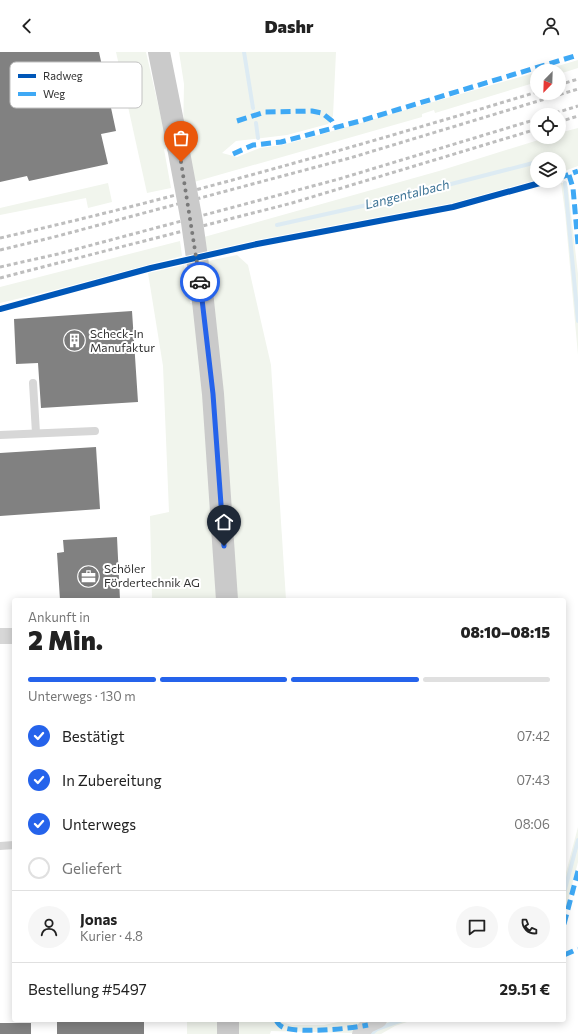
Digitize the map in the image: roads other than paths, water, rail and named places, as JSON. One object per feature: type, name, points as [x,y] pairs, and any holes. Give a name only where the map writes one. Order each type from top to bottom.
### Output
[{"type":"main road","points":[[159,52],[192,222],[203,301],[213,394],[227,598]]},
{"type":"main road","points":[[228,1022],[228,1034]]},
{"type":"street","points":[[0,636],[12,636]]},
{"type":"street","points":[[360,1034],[368,1025],[375,1022]]},
{"type":"lane","points":[[33,383],[36,434]]},
{"type":"lane","points":[[0,435],[95,431]]},
{"type":"lane","points":[[0,846],[12,845]]},
{"type":"waterway","name":"Langentalbach","points":[[244,52],[253,108]]},
{"type":"waterway","name":"Langentalbach","points":[[256,123],[258,138]]},
{"type":"waterway","name":"Langentalbach","points":[[277,225],[385,201],[530,164]]},
{"type":"waterway","name":"Langentalbach","points":[[565,188],[578,321]]},
{"type":"waterway","name":"Langentalbach","points":[[566,885],[578,840]]},
{"type":"waterway","name":"Langentalbach","points":[[371,1034],[377,1029],[396,1022]]},
{"type":"railway","points":[[566,83],[578,79]]},
{"type":"railway","points":[[0,250],[350,158],[578,89]]},
{"type":"railway","points":[[0,238],[270,170],[530,94]]},
{"type":"railway","points":[[566,110],[578,106]]},
{"type":"railway","points":[[566,120],[578,116]]},
{"type":"railway","points":[[0,267],[58,254],[339,179],[530,121]]},
{"type":"railway","points":[[0,278],[292,203],[530,131]]},
{"type":"place","name":"Scheck-In Manufaktur","points":[[75,341]]},
{"type":"place","name":"Schöler Fördertechnik AG","points":[[89,576]]}]
